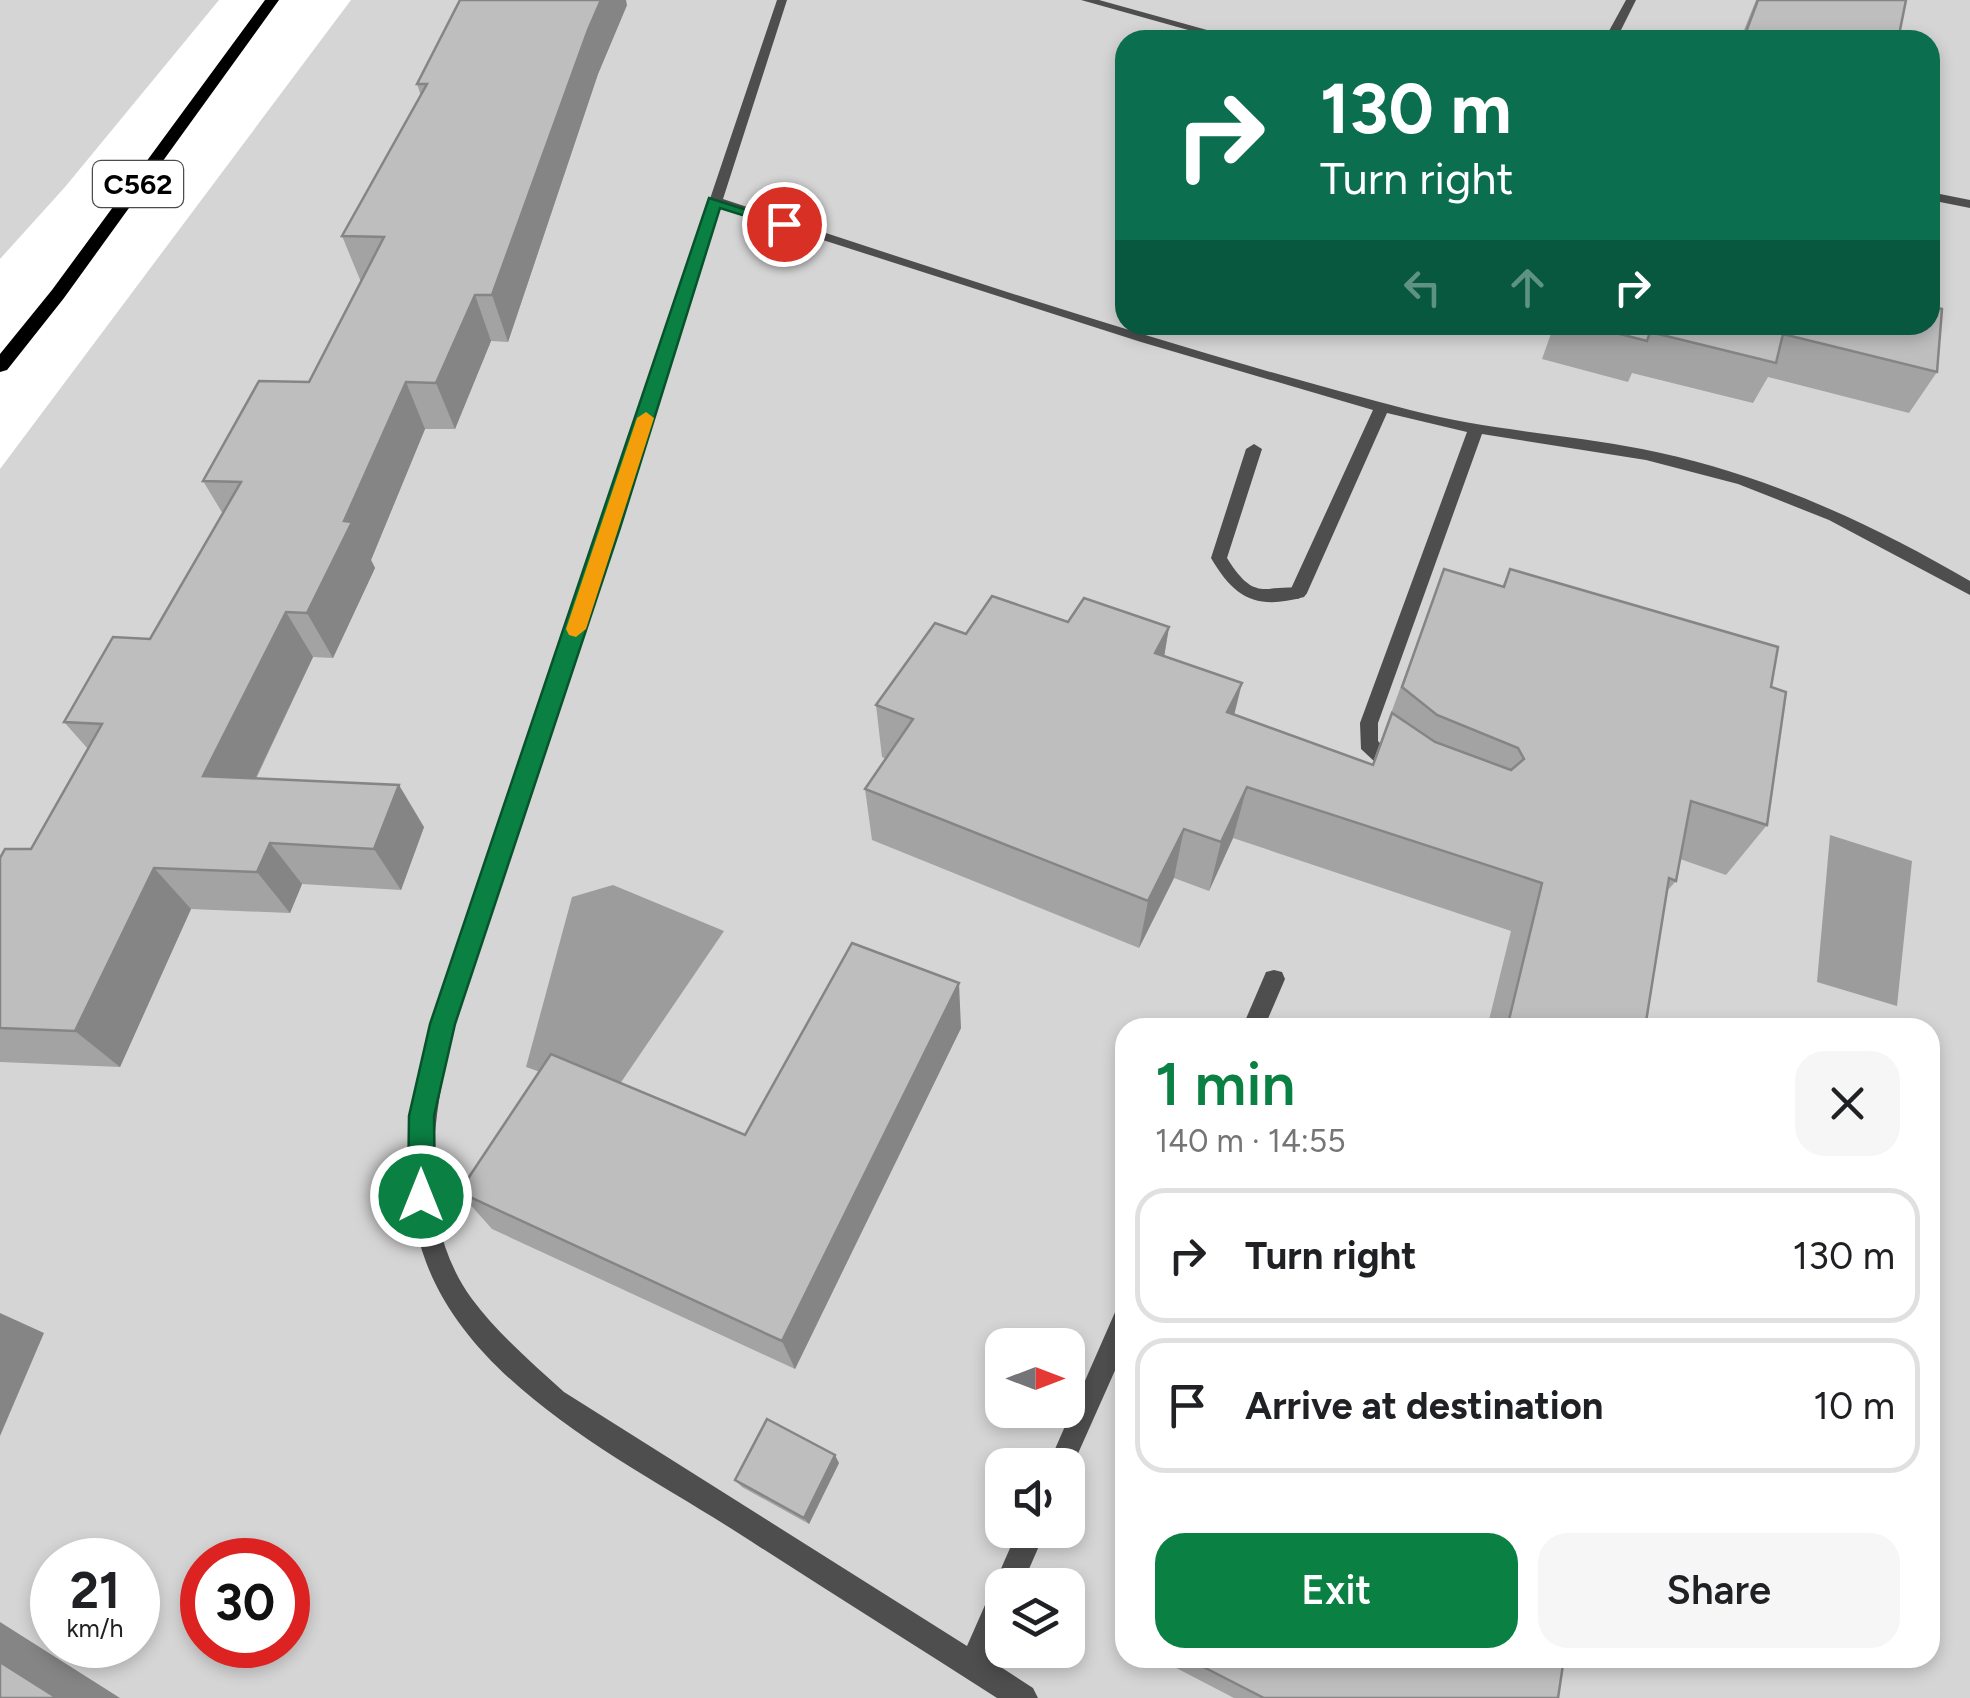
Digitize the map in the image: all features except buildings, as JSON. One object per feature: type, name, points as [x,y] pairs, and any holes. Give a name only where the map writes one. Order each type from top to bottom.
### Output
[{"type":"main road","name":"C562","points":[[0,366],[272,0]]},
{"type":"street","points":[[782,0],[443,1024],[422,1116],[421,1196],[434,1250],[455,1296],[499,1348],[555,1401],[1023,1698]]},
{"type":"street","points":[[1086,0],[1199,30]]},
{"type":"street","points":[[1615,30],[1631,0]]},
{"type":"street","points":[[1940,198],[1970,204]]},
{"type":"street","points":[[714,201],[1115,328]]},
{"type":"street","points":[[1138,335],[1475,432],[1593,445],[1772,486],[1884,536],[1970,589]]},
{"type":"street","points":[[1254,449],[1219,558],[1232,582],[1250,594],[1272,600],[1298,592],[1382,407]]},
{"type":"street","points":[[1409,778],[1384,762],[1368,744],[1369,723],[1475,432]]},
{"type":"street","points":[[1257,1018],[1274,979]]},
{"type":"street","points":[[1068,1448],[1115,1342]]},
{"type":"street","points":[[972,1666],[985,1637]]},
{"type":"shaded area","points":[[0,0],[219,0],[65,187],[0,259]]},
{"type":"shaded area","points":[[351,0],[1970,0],[1970,1698],[0,1698],[0,469]]},
{"type":"shaded area","points":[[1830,835],[1912,861],[1897,1006],[1817,982]]},
{"type":"shaded area","points":[[613,885],[724,931],[611,1097],[526,1067],[572,897]]},
{"type":"slow traffic","points":[[576,629],[646,418]]},
{"type":"route","points":[[421,1196],[422,1116],[443,1024],[610,528],[714,201],[784,224]]}]
